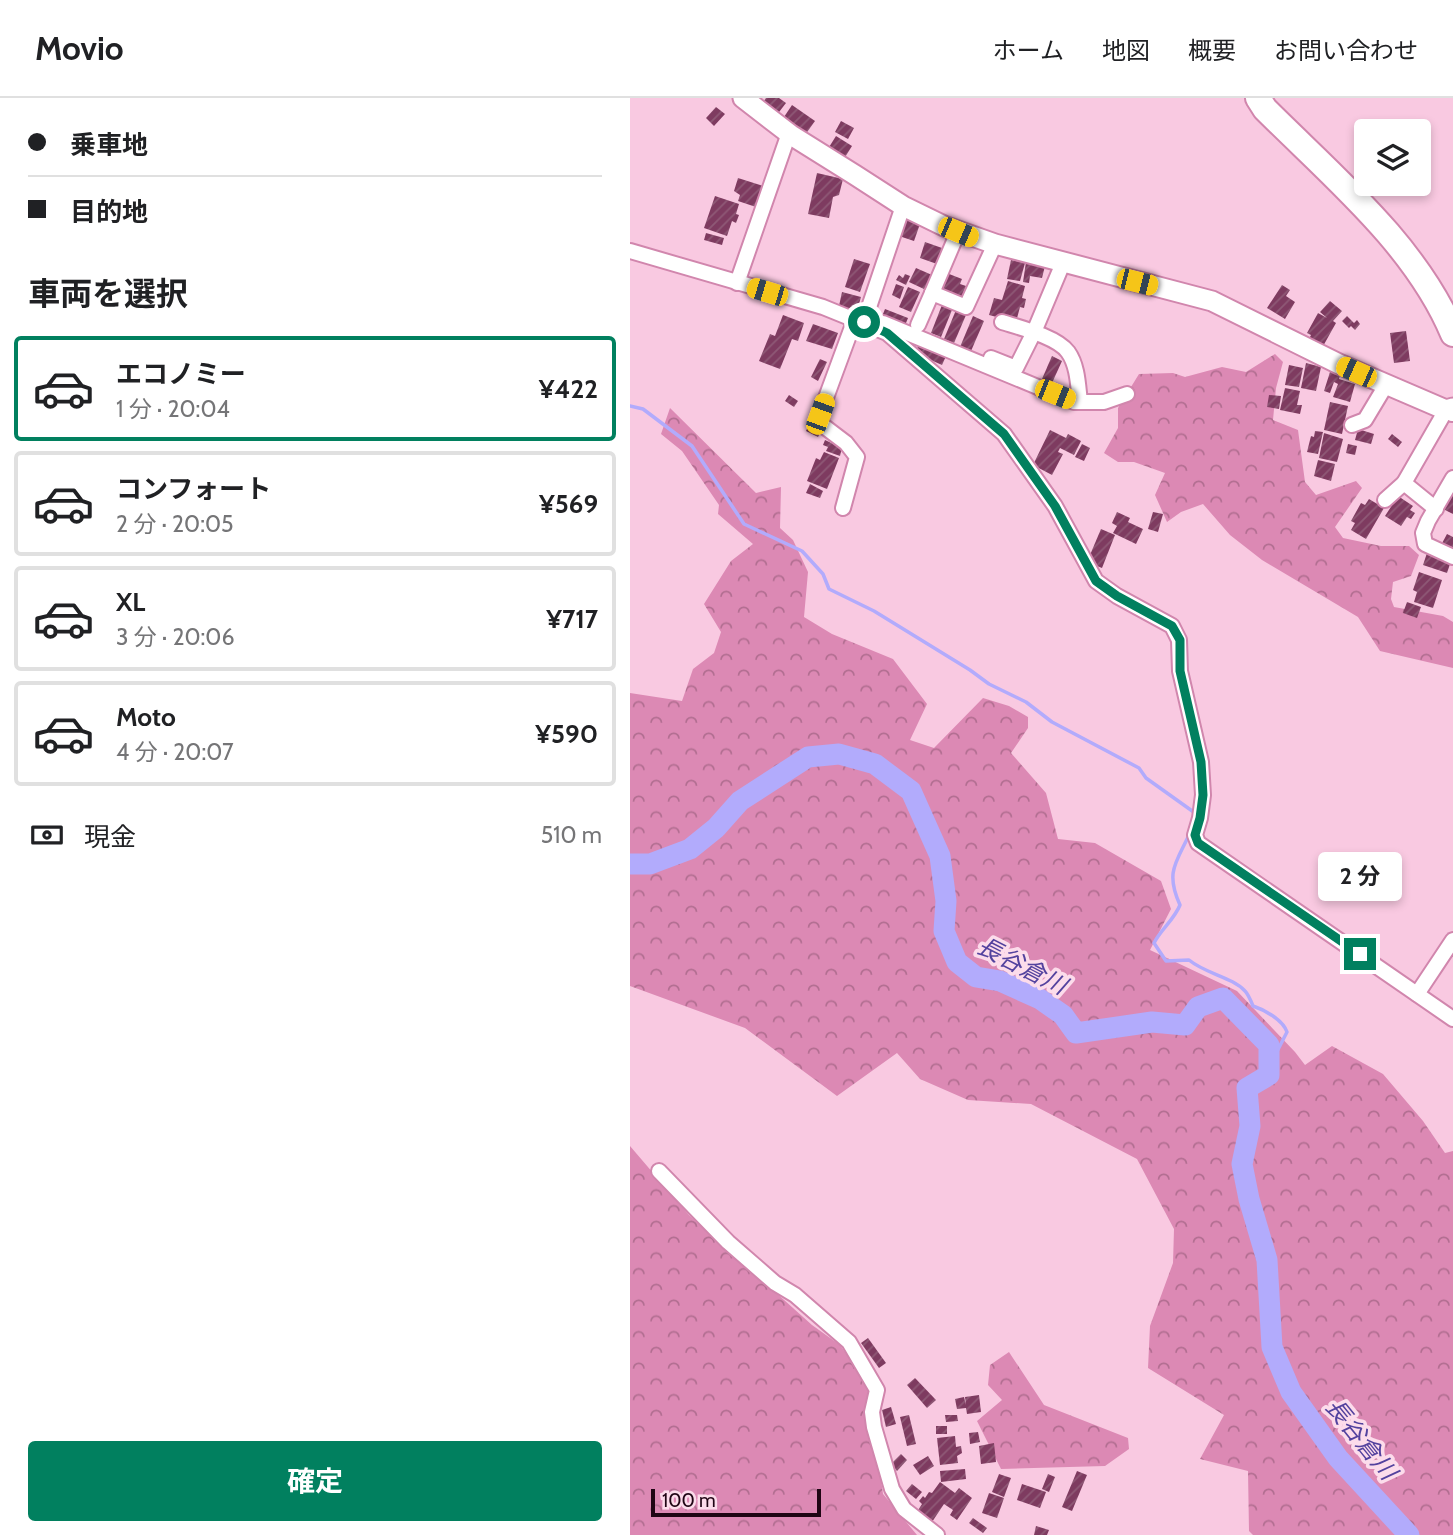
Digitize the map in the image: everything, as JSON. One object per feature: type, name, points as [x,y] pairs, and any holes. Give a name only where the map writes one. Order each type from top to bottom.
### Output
[{"type":"highway","points":[[1258,98],[1396,242],[1443,311],[1453,334]]},
{"type":"street","points":[[743,98],[789,133],[903,205],[958,232],[1212,301],[1339,364],[1451,411],[1404,483],[1385,500]]},
{"type":"street","points":[[737,284],[789,133]]},
{"type":"street","points":[[843,508],[857,457],[846,443],[821,424],[820,414],[862,319],[903,205]]},
{"type":"street","points":[[918,325],[958,232]]},
{"type":"street","points":[[932,293],[966,307],[995,244]]},
{"type":"street","points":[[630,251],[862,319],[1074,402],[1104,402],[1127,394]]},
{"type":"street","points":[[991,358],[1016,368],[1063,262]]},
{"type":"street","points":[[862,319],[887,333],[1004,434],[1055,506],[1096,581],[1117,596],[1172,626],[1180,640],[1180,671],[1201,762],[1203,795],[1195,835],[1198,843],[1453,1019]]},
{"type":"street","points":[[1002,322],[1049,338],[1067,351],[1077,374],[1080,402]]},
{"type":"street","points":[[1352,425],[1365,420],[1386,385]]},
{"type":"street","points":[[1453,478],[1423,533],[1425,544],[1453,557]]},
{"type":"street","points":[[1404,483],[1436,509]]},
{"type":"street","points":[[1417,994],[1453,940]]},
{"type":"street","points":[[659,1171],[727,1242],[775,1283],[795,1295],[849,1342],[877,1390],[872,1412],[874,1427],[892,1489],[904,1509],[937,1535]]},
{"type":"green space","points":[[1275,354],[1283,362],[1276,388],[1273,420],[1298,430],[1305,482],[1316,495],[1356,481],[1362,488],[1335,527],[1343,538],[1381,546],[1409,546],[1419,555],[1411,576],[1393,582],[1391,599],[1394,607],[1443,616],[1453,622],[1453,668],[1380,651],[1358,617],[1262,560],[1230,535],[1203,504],[1181,512],[1167,522],[1155,495],[1165,473],[1134,462],[1118,462],[1104,453],[1118,428],[1118,408],[1139,374],[1173,373],[1185,377],[1222,367],[1246,372]]},
{"type":"green space","points":[[670,408],[756,493],[781,487],[780,528],[793,540],[808,572],[804,617],[832,634],[893,659],[927,704],[910,740],[934,748],[983,698],[1009,706],[1028,717],[1028,728],[1011,753],[1046,793],[1058,839],[1095,843],[1161,881],[1171,909],[1150,950],[1237,991],[1305,1065],[1332,1046],[1383,1074],[1423,1121],[1445,1153],[1453,1151],[1453,1535],[1253,1535],[1249,1531],[1248,1471],[1200,1459],[1224,1415],[1148,1368],[1150,1326],[1173,1263],[1174,1229],[1137,1159],[1031,1104],[968,1100],[920,1079],[897,1053],[837,1096],[745,1028],[630,986],[630,693],[682,701],[693,669],[714,653],[721,632],[704,604],[731,561],[753,544],[718,514],[719,505],[682,451],[661,434]]},
{"type":"green space","points":[[630,1146],[689,1215],[812,1325],[840,1345],[868,1385],[883,1494],[917,1535],[630,1535]]},
{"type":"green space","points":[[1009,1352],[1044,1405],[1128,1438],[1129,1449],[1105,1466],[1001,1469],[977,1421],[1002,1400],[988,1385],[990,1365]]},
{"type":"building","points":[[766,98],[779,98],[786,103],[776,116],[761,105]]},
{"type":"building","points":[[792,105],[815,121],[805,135],[782,120]]},
{"type":"building","points":[[716,107],[725,114],[714,126],[706,118]]},
{"type":"building","points":[[841,121],[854,128],[848,139],[835,132]]},
{"type":"building","points":[[836,136],[852,146],[842,162],[826,152]]},
{"type":"building","points":[[817,173],[843,179],[839,195],[833,197],[829,218],[808,214]]},
{"type":"building","points":[[738,178],[766,187],[759,208],[738,201],[740,195],[734,191]]},
{"type":"building","points":[[715,196],[739,204],[736,223],[732,221],[727,236],[704,228]]},
{"type":"building","points":[[905,219],[920,224],[914,241],[899,236]]},
{"type":"building","points":[[706,233],[724,238],[722,245],[704,240]]},
{"type":"building","points":[[925,242],[942,248],[937,264],[920,258]]},
{"type":"building","points":[[854,259],[870,264],[860,292],[845,287]]},
{"type":"building","points":[[1011,260],[1025,263],[1020,281],[1007,279]]},
{"type":"building","points":[[1026,262],[1045,266],[1042,278],[1030,276],[1029,283],[1023,282]]},
{"type":"building","points":[[916,268],[932,275],[926,290],[909,282]]},
{"type":"building","points":[[944,272],[962,279],[960,284],[966,286],[961,299],[938,290]]},
{"type":"building","points":[[905,274],[910,276],[906,285],[896,280],[899,275],[903,278]]},
{"type":"building","points":[[1008,281],[1025,286],[1022,298],[1026,299],[1024,308],[1020,307],[1016,322],[989,315],[994,298],[1002,300]]},
{"type":"building","points":[[896,284],[904,287],[900,299],[892,295]]},
{"type":"building","points":[[1282,285],[1290,290],[1286,296],[1295,302],[1285,319],[1267,308]]},
{"type":"building","points":[[908,287],[920,292],[911,312],[899,307]]},
{"type":"building","points":[[842,292],[861,297],[857,311],[839,306]]},
{"type":"building","points":[[1330,301],[1342,311],[1333,321],[1336,323],[1322,348],[1308,341],[1311,335],[1307,333],[1318,313],[1327,318],[1320,312]]},
{"type":"building","points":[[942,305],[952,310],[941,337],[931,333]]},
{"type":"building","points":[[885,309],[908,318],[904,328],[881,319]]},
{"type":"building","points":[[956,310],[966,315],[954,343],[944,339]]},
{"type":"building","points":[[783,315],[804,323],[798,341],[792,339],[780,369],[759,361],[770,334],[775,336]]},
{"type":"building","points":[[973,316],[984,321],[971,351],[960,347]]},
{"type":"building","points":[[1347,316],[1354,323],[1357,320],[1360,324],[1355,330],[1342,321]]},
{"type":"building","points":[[813,324],[838,333],[832,349],[806,341]]},
{"type":"building","points":[[1406,331],[1410,361],[1394,363],[1390,333]]},
{"type":"building","points":[[920,342],[947,354],[942,365],[915,353]]},
{"type":"building","points":[[1052,356],[1062,361],[1052,383],[1042,379]]},
{"type":"building","points":[[820,359],[827,362],[818,381],[811,377]]},
{"type":"building","points":[[1306,363],[1321,367],[1316,391],[1301,388]]},
{"type":"building","points":[[1289,365],[1303,368],[1299,387],[1285,385]]},
{"type":"building","points":[[1330,372],[1340,375],[1339,379],[1355,384],[1350,402],[1333,397],[1338,384],[1334,382],[1330,393],[1324,391]]},
{"type":"building","points":[[1285,388],[1300,391],[1297,405],[1302,405],[1300,414],[1280,410]]},
{"type":"building","points":[[789,395],[798,401],[794,407],[785,401]]},
{"type":"building","points":[[1269,395],[1281,396],[1279,409],[1267,407]]},
{"type":"building","points":[[1330,402],[1348,406],[1342,434],[1324,430]]},
{"type":"building","points":[[809,425],[821,431],[818,437],[806,431]]},
{"type":"building","points":[[1358,429],[1374,434],[1371,444],[1355,440]]},
{"type":"building","points":[[1050,430],[1066,438],[1068,434],[1081,441],[1074,455],[1060,448],[1058,452],[1063,454],[1052,475],[1033,465]]},
{"type":"building","points":[[1315,431],[1323,432],[1318,454],[1307,452]]},
{"type":"building","points":[[1324,433],[1343,439],[1337,462],[1319,458]]},
{"type":"building","points":[[1392,434],[1402,442],[1398,447],[1388,439]]},
{"type":"building","points":[[825,440],[842,448],[840,456],[826,451],[828,447],[823,445]]},
{"type":"building","points":[[1082,444],[1090,448],[1084,461],[1075,457]]},
{"type":"building","points":[[1348,444],[1357,446],[1355,455],[1346,453]]},
{"type":"building","points":[[824,452],[839,458],[827,489],[807,481],[816,458],[820,460]]},
{"type":"building","points":[[1318,460],[1335,464],[1331,481],[1314,476]]},
{"type":"building","points":[[810,484],[823,491],[820,498],[806,493]]},
{"type":"building","points":[[1451,491],[1453,492],[1453,514],[1443,509]]},
{"type":"building","points":[[1398,496],[1413,506],[1410,510],[1415,513],[1411,519],[1407,517],[1401,526],[1385,516]]},
{"type":"building","points":[[1369,499],[1384,508],[1366,539],[1351,530],[1355,523],[1351,521],[1361,503],[1365,505]]},
{"type":"building","points":[[1117,512],[1130,518],[1128,522],[1143,529],[1136,544],[1113,533],[1117,526],[1112,523]]},
{"type":"building","points":[[1153,512],[1163,514],[1158,532],[1148,529]]},
{"type":"building","points":[[1101,529],[1115,535],[1102,568],[1087,562]]},
{"type":"building","points":[[1447,534],[1453,537],[1453,552],[1440,547]]},
{"type":"building","points":[[1427,553],[1451,561],[1447,573],[1423,565]]},
{"type":"building","points":[[1419,572],[1442,580],[1433,608],[1414,602],[1417,592],[1413,590]]},
{"type":"building","points":[[1407,602],[1421,607],[1417,618],[1403,613]]},
{"type":"building","points":[[868,1338],[886,1363],[879,1368],[861,1343]]},
{"type":"building","points":[[915,1378],[936,1400],[927,1408],[907,1385]]},
{"type":"building","points":[[979,1395],[981,1412],[967,1414],[966,1408],[957,1409],[955,1399],[964,1397],[966,1405],[965,1397]]},
{"type":"building","points":[[891,1407],[896,1424],[886,1427],[882,1410]]},
{"type":"building","points":[[909,1415],[916,1444],[907,1446],[900,1417]]},
{"type":"building","points":[[945,1415],[957,1415],[958,1421],[946,1422]]},
{"type":"building","points":[[936,1426],[947,1426],[947,1434],[936,1434]]},
{"type":"building","points":[[978,1432],[980,1442],[970,1444],[969,1433]]},
{"type":"building","points":[[955,1436],[956,1447],[961,1446],[962,1453],[957,1456],[958,1463],[940,1465],[937,1438]]},
{"type":"building","points":[[994,1443],[996,1462],[981,1464],[979,1446]]},
{"type":"building","points":[[901,1454],[907,1460],[897,1471],[891,1464]]},
{"type":"building","points":[[928,1456],[934,1466],[920,1475],[913,1465]]},
{"type":"building","points":[[965,1469],[966,1479],[941,1482],[940,1471]]},
{"type":"building","points":[[1077,1471],[1087,1475],[1072,1511],[1062,1507]]},
{"type":"building","points":[[999,1474],[1011,1478],[1004,1497],[992,1492]]},
{"type":"building","points":[[1048,1474],[1055,1477],[1049,1492],[1042,1489]]},
{"type":"building","points":[[940,1482],[955,1493],[959,1488],[972,1498],[957,1520],[950,1515],[953,1510],[944,1504],[930,1525],[915,1515],[922,1504],[919,1501],[929,1492],[932,1493]]},
{"type":"building","points":[[912,1484],[922,1492],[916,1499],[906,1491]]},
{"type":"building","points":[[1022,1484],[1046,1492],[1040,1508],[1017,1500]]},
{"type":"building","points":[[989,1493],[1004,1498],[997,1518],[982,1513]]},
{"type":"building","points":[[973,1518],[987,1528],[983,1533],[969,1523]]},
{"type":"building","points":[[1036,1526],[1049,1530],[1047,1535],[1034,1535]]},
{"type":"waterway","points":[[630,406],[643,409],[692,446],[744,524],[802,551],[823,574],[829,589],[874,611],[989,684],[1026,702],[1052,722],[1139,768],[1146,778],[1195,813]]},
{"type":"waterway","name":"長谷倉川","points":[[630,864],[650,864],[690,849],[716,828],[740,801],[808,757],[839,754],[875,764],[911,791],[940,856],[946,901],[944,931],[957,962],[976,977],[1000,981],[1040,999],[1063,1015],[1076,1033],[1152,1022],[1185,1025],[1198,1007],[1223,998],[1269,1045],[1269,1075],[1247,1088],[1250,1126],[1242,1164],[1267,1260],[1272,1347],[1291,1392],[1338,1458],[1409,1535]]},
{"type":"waterway","points":[[1190,833],[1174,868],[1173,884],[1180,905],[1154,943],[1166,961],[1189,960],[1240,986],[1253,1006],[1282,1023],[1287,1032],[1269,1067]]},
{"type":"route","points":[[864,322],[887,333],[1004,434],[1055,506],[1096,581],[1117,596],[1172,626],[1180,640],[1180,671],[1201,762],[1203,795],[1195,835],[1198,843],[1360,954]]}]
